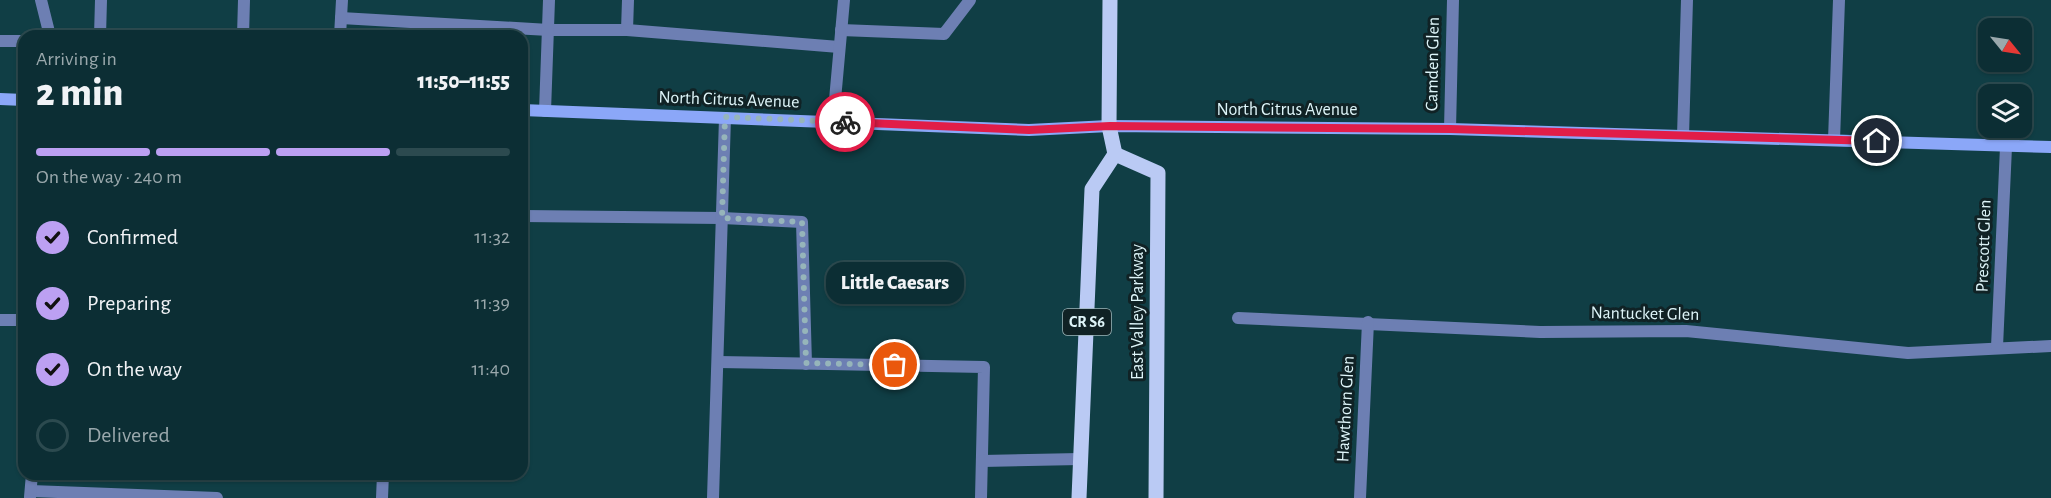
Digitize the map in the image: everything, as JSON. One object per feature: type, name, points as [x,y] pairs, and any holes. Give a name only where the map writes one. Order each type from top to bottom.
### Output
[{"type":"main road","points":[[1110,0],[1110,126],[1115,154]]},
{"type":"main road","name":"CR S6","points":[[1079,498],[1092,189],[1115,154]]},
{"type":"main road","name":"East Valley Parkway","points":[[1115,154],[1158,173],[1156,498]]},
{"type":"street","points":[[41,0],[48,30]]},
{"type":"street","points":[[100,30],[101,0]]},
{"type":"street","points":[[243,30],[244,0]]},
{"type":"street","points":[[340,30],[342,0]]},
{"type":"street","points":[[545,111],[549,0]]},
{"type":"street","points":[[627,30],[628,0]]},
{"type":"street","points":[[833,122],[844,0]]},
{"type":"street","points":[[841,30],[944,34],[970,0]]},
{"type":"street","name":"Camden Glen","points":[[1450,129],[1453,0]]},
{"type":"street","points":[[1683,136],[1687,0]]},
{"type":"street","points":[[1834,140],[1839,0]]},
{"type":"street","points":[[341,18],[549,30],[627,30],[839,47]]},
{"type":"street","points":[[0,41],[18,41]]},
{"type":"street","points":[[0,99],[18,100]]},
{"type":"street","name":"North Citrus Avenue","points":[[528,110],[1029,130],[1110,126],[1450,129],[2051,147]]},
{"type":"street","points":[[713,498],[725,117]]},
{"type":"street","name":"Prescott Glen","points":[[1997,347],[2006,147]]},
{"type":"street","points":[[528,216],[722,218],[802,222],[806,363]]},
{"type":"street","name":"Nantucket Glen","points":[[1238,318],[1368,322],[1540,332],[1686,331],[1908,353],[2051,346]]},
{"type":"street","points":[[0,320],[18,320]]},
{"type":"street","name":"Hawthorn Glen","points":[[1360,498],[1368,322]]},
{"type":"street","points":[[718,362],[984,367],[981,498]]},
{"type":"street","points":[[982,461],[1080,459]]},
{"type":"street","points":[[32,480],[31,495],[218,498]]},
{"type":"street","points":[[382,498],[383,480]]},
{"type":"way so far","points":[[845,122],[725,117],[722,218],[802,222],[806,363],[895,365]]},
{"type":"place","name":"Little Caesars","points":[[895,365]]},
{"type":"route","points":[[845,122],[1029,130],[1110,126],[1450,129],[1877,141]]}]
